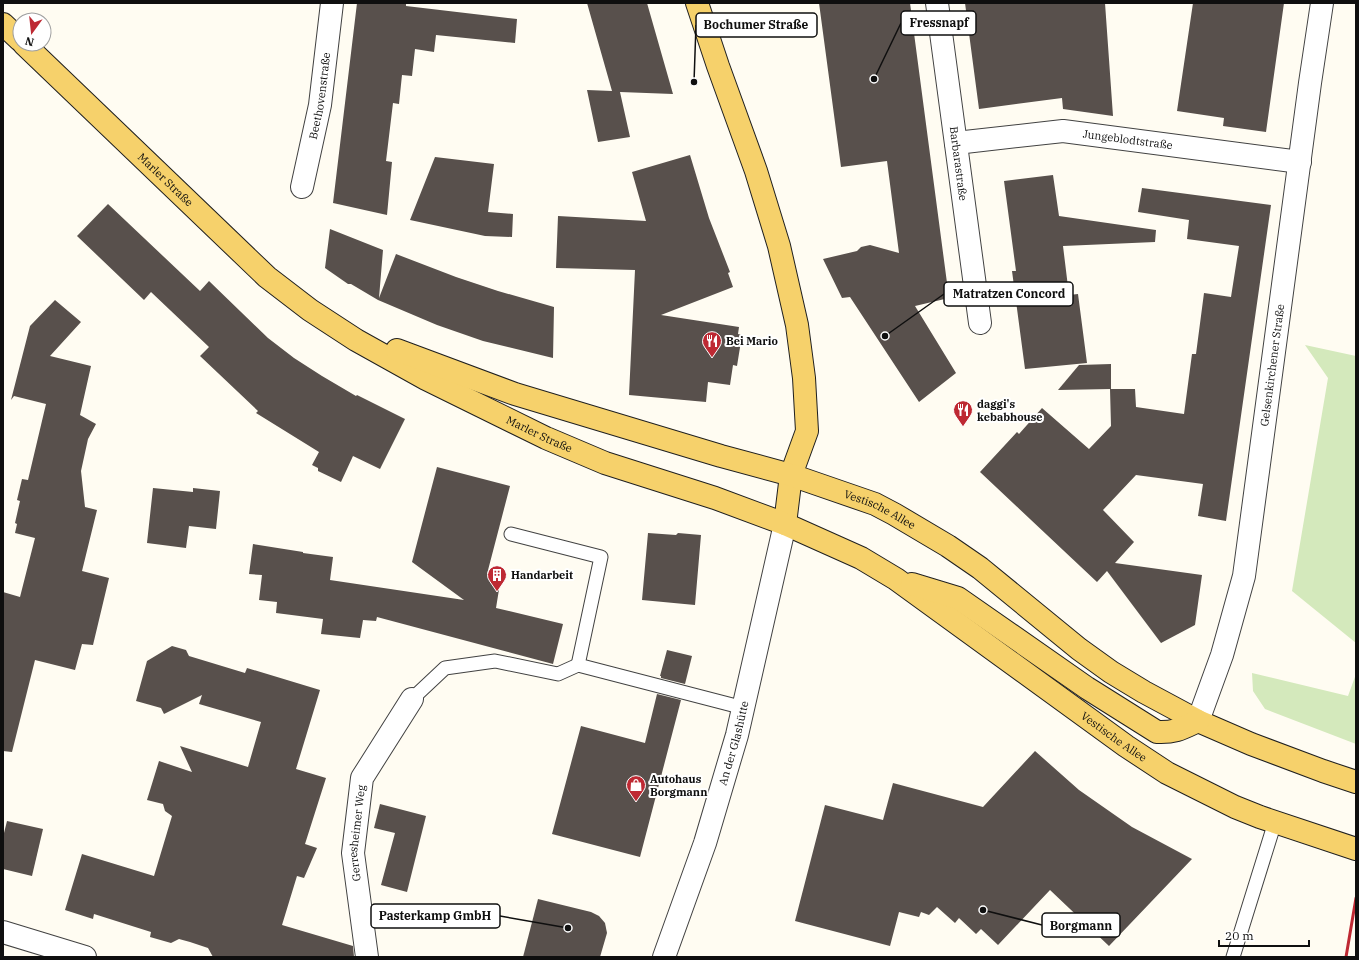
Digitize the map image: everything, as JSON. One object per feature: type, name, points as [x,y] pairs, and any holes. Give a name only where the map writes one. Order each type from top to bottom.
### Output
[{"type":"main road","points":[[698,3],[718,66],[756,172],[779,246],[797,325],[804,378],[806,431],[791,475],[784,524]]},
{"type":"main road","points":[[3,24],[12,32]]},
{"type":"main road","name":"Marler Straße","points":[[32,52],[267,277],[310,310],[356,340],[426,379],[546,438],[605,463],[715,498],[784,524]]},
{"type":"main road","name":"Marler Straße","points":[[310,310],[383,344],[515,394],[721,456],[791,475]]},
{"type":"main road","name":"Vestische Allee","points":[[791,475],[875,504],[948,546],[980,568],[1111,672],[1144,692],[1198,721],[1251,744],[1323,772],[1356,782]]},
{"type":"main road","name":"Vestische Allee","points":[[784,524],[861,558],[896,579],[1126,746],[1167,773],[1235,807],[1356,850]]},
{"type":"main road","name":"Vestische Allee","points":[[896,579],[958,598],[1087,688],[1157,732],[1178,731],[1198,721]]},
{"type":"street","name":"Beethovenstraße","points":[[302,187],[320,105],[332,3]]},
{"type":"street","name":"Barbarastraße","points":[[937,3],[980,323]]},
{"type":"street","name":"Gelsenkirchener Straße","points":[[1198,721],[1222,655],[1244,576],[1322,3]]},
{"type":"street","name":"Jungeblodtstraße","points":[[956,143],[1063,131],[1300,162]]},
{"type":"street","name":"An der Glashütte","points":[[664,957],[706,843],[737,735],[784,524]]},
{"type":"street","name":"Gerresheimer Weg","points":[[367,957],[353,853],[362,778],[412,699]]},
{"type":"street","points":[[3,932],[85,957]]},
{"type":"lane","points":[[511,534],[601,557],[578,665]]},
{"type":"lane","points":[[412,699],[445,668],[495,661],[558,674],[578,665],[744,708]]},
{"type":"lane","points":[[1233,957],[1276,822]]},
{"type":"green space","points":[[1305,345],[1356,356],[1356,643],[1292,591],[1328,378]]},
{"type":"green space","points":[[1252,673],[1348,696],[1356,674],[1356,744],[1265,709],[1253,691]]},
{"type":"building","points":[[357,3],[406,3],[406,6],[517,19],[515,43],[436,35],[434,52],[415,49],[412,76],[402,75],[399,104],[393,103],[386,161],[392,162],[387,215],[333,203]]},
{"type":"building","points":[[587,3],[647,3],[673,94],[620,92],[630,137],[598,142],[587,90],[612,91]]},
{"type":"building","points":[[819,3],[910,3],[949,298],[915,306],[956,373],[919,402],[850,297],[842,298],[823,259],[857,251],[861,247],[870,245],[899,253],[887,161],[841,167]]},
{"type":"building","points":[[965,3],[1105,3],[1113,116],[1063,109],[1062,98],[979,109]]},
{"type":"building","points":[[1193,3],[1284,3],[1266,132],[1223,126],[1224,118],[1177,111]]},
{"type":"building","points":[[690,155],[709,218],[730,272],[728,273],[733,287],[661,315],[739,327],[738,334],[742,335],[737,366],[733,365],[730,385],[708,382],[706,402],[629,395],[635,270],[556,268],[558,216],[646,221],[632,172]]},
{"type":"building","points":[[435,157],[494,164],[488,212],[513,214],[512,237],[485,236],[410,220]]},
{"type":"building","points":[[1053,175],[1059,216],[1156,230],[1155,242],[1063,246],[1069,295],[1078,294],[1087,363],[1025,369],[1012,271],[1016,271],[1004,181]]},
{"type":"building","points":[[1142,188],[1271,205],[1226,521],[1198,516],[1203,484],[1136,475],[1103,510],[1134,542],[1115,563],[1202,575],[1195,625],[1161,643],[1107,571],[1097,582],[980,472],[1017,432],[1019,434],[1042,408],[1089,449],[1111,426],[1110,389],[1135,389],[1136,407],[1184,414],[1192,354],[1196,354],[1204,293],[1231,297],[1239,246],[1187,239],[1189,220],[1138,212]]},
{"type":"building","points":[[108,204],[200,291],[209,281],[268,338],[294,358],[356,396],[357,395],[405,419],[380,469],[353,456],[341,482],[318,471],[318,468],[312,465],[319,452],[256,413],[258,411],[200,356],[209,347],[151,292],[144,300],[77,236]]},
{"type":"building","points":[[330,229],[383,250],[379,298],[396,254],[456,277],[554,307],[553,358],[483,341],[437,325],[378,300],[351,284],[348,284],[325,268]]},
{"type":"building","points":[[55,300],[81,322],[50,356],[91,366],[80,415],[96,424],[88,439],[81,471],[85,507],[97,510],[82,571],[109,578],[93,645],[82,644],[75,670],[35,660],[12,752],[3,751],[3,592],[20,597],[35,538],[15,533],[17,524],[15,523],[20,501],[17,500],[22,479],[28,480],[46,404],[14,396],[11,400],[30,326]]},
{"type":"building","points":[[1111,364],[1111,389],[1058,390],[1079,365]]},
{"type":"building","points":[[437,467],[510,486],[487,574],[502,571],[496,608],[563,624],[553,664],[377,617],[376,621],[363,620],[360,638],[321,634],[323,619],[276,613],[277,602],[259,600],[262,575],[249,574],[253,544],[333,557],[330,580],[464,600],[412,562]]},
{"type":"building","points":[[153,488],[193,492],[193,488],[220,491],[216,529],[189,526],[186,548],[147,543]]},
{"type":"building","points":[[648,533],[701,535],[695,605],[642,600]]},
{"type":"building","points":[[172,646],[186,650],[189,656],[245,673],[247,668],[320,690],[296,769],[326,778],[305,844],[317,848],[304,878],[297,876],[282,925],[353,946],[354,957],[213,957],[208,948],[190,942],[179,939],[171,943],[150,937],[151,932],[94,914],[93,919],[65,910],[82,854],[154,876],[172,816],[165,811],[163,804],[147,800],[159,761],[192,772],[180,746],[248,767],[261,722],[199,704],[202,695],[164,714],[161,708],[136,701],[147,661]]},
{"type":"building","points":[[667,650],[692,656],[685,684],[661,678],[660,676]]},
{"type":"building","points":[[657,694],[681,700],[640,857],[552,834],[581,726],[645,743]]},
{"type":"building","points":[[1035,751],[1079,790],[1132,827],[1192,859],[1109,946],[1050,890],[998,945],[981,929],[976,934],[959,918],[955,923],[937,907],[929,915],[921,912],[919,917],[899,912],[890,946],[795,921],[825,805],[883,820],[893,783],[983,807]]},
{"type":"building","points":[[380,804],[426,816],[407,892],[381,885],[395,833],[374,828]]},
{"type":"building","points":[[7,821],[43,829],[32,876],[3,869],[3,837]]},
{"type":"building","points":[[538,899],[591,912],[599,916],[605,923],[607,933],[600,957],[523,957]]},
{"type":"railway","points":[[1346,957],[1356,898]]},
{"type":"place","name":"Fressnapf","points":[[874,79]]},
{"type":"place","name":"Bochumer Straße","points":[[694,82]]},
{"type":"place","name":"Matratzen Concord","points":[[885,336]]},
{"type":"place","name":"Bei Mario","points":[[712,358]]},
{"type":"place","name":"daggi's kebabhouse","points":[[963,427]]},
{"type":"place","name":"Handarbeit","points":[[497,592]]},
{"type":"place","name":"Autohaus Borgmann","points":[[636,802]]},
{"type":"place","name":"Borgmann","points":[[983,910]]},
{"type":"place","name":"Pasterkamp GmbH","points":[[568,928]]}]
